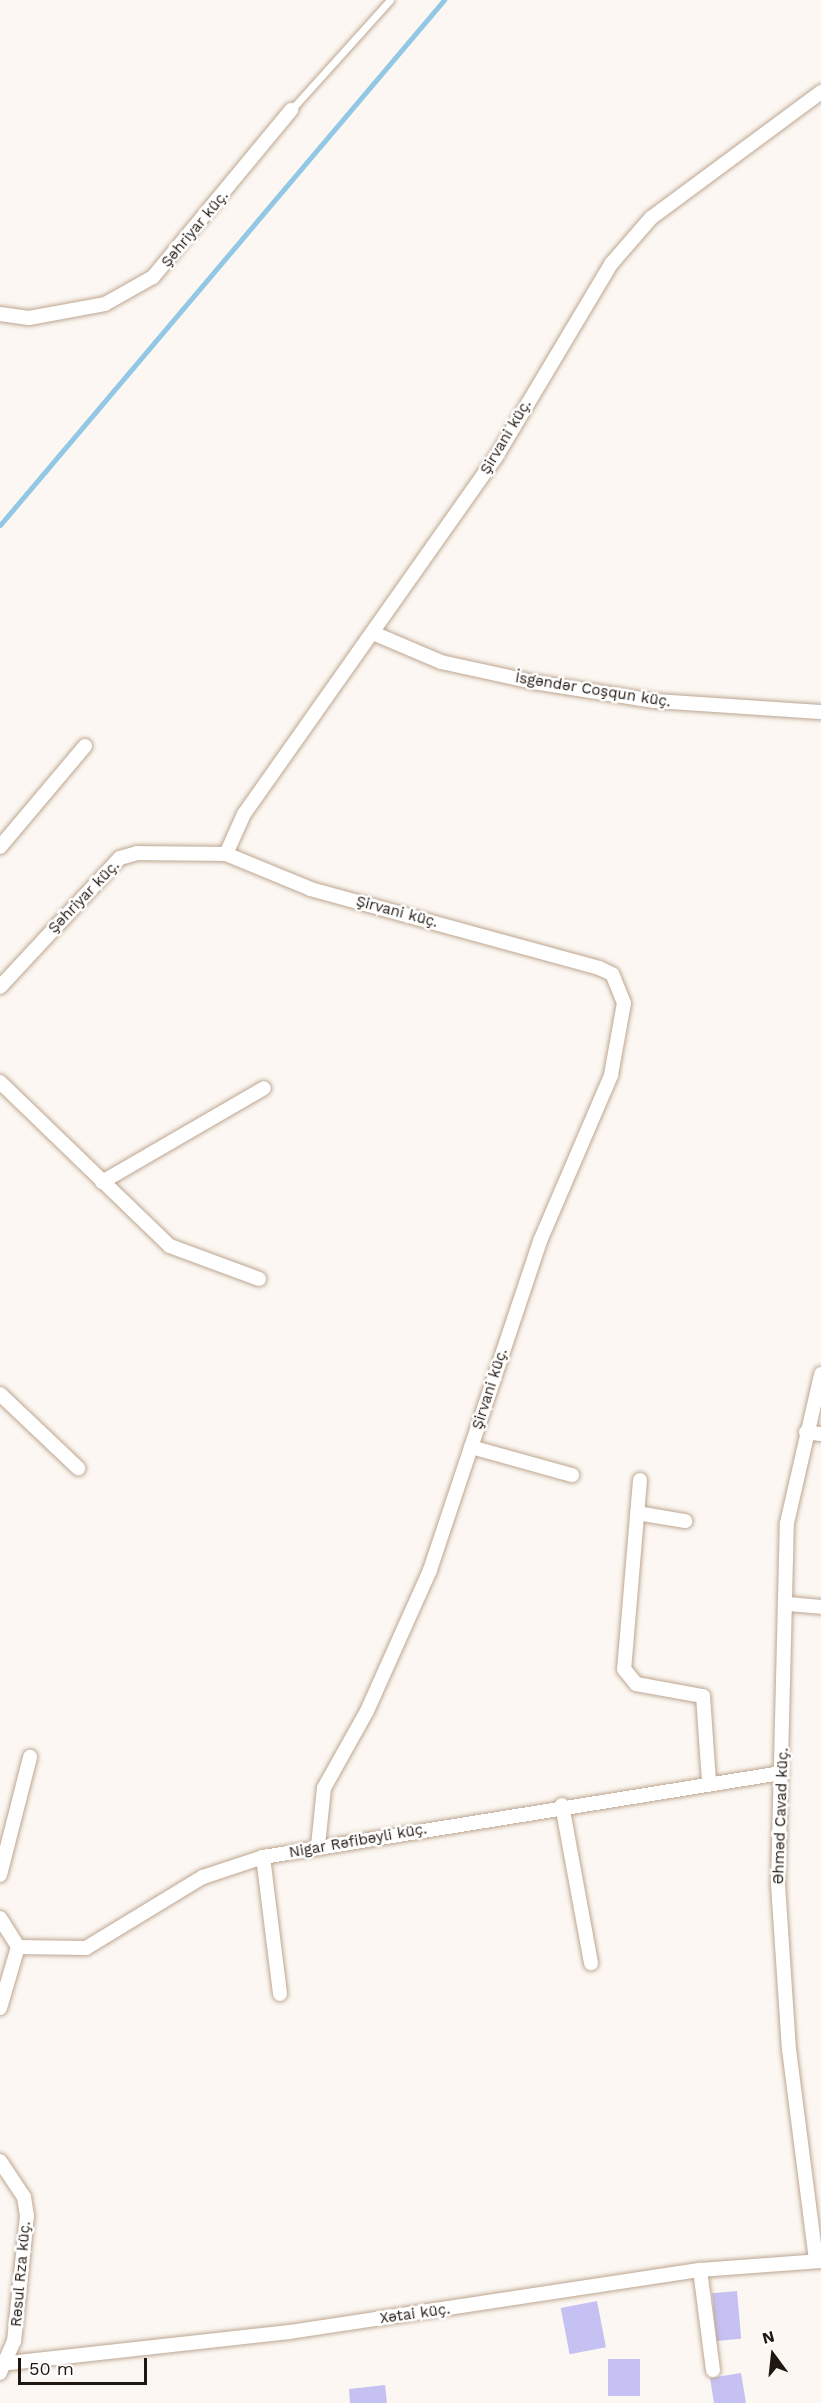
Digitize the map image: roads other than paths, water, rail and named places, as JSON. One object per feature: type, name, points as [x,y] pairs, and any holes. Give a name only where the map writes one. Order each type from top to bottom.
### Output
[{"type":"street","name":"Şirvani küç.","points":[[318,1846],[324,1788],[367,1711],[430,1570],[540,1240],[611,1075],[624,1003],[619,986],[599,968],[311,889],[226,854],[244,814],[496,457],[611,264],[651,218],[821,92]]},
{"type":"street","name":"Şəhriyar küç.","points":[[0,314],[29,318],[105,304],[153,277],[291,110]]},
{"type":"street","name":"İsgəndər Coşqun küç.","points":[[372,633],[441,662],[533,682],[655,701],[821,712]]},
{"type":"street","points":[[0,847],[85,746]]},
{"type":"street","name":"Şəhriyar küç.","points":[[2,980],[120,858],[137,853],[226,854]]},
{"type":"street","points":[[0,1082],[170,1246],[259,1280]]},
{"type":"street","points":[[102,1182],[264,1088]]},
{"type":"street","name":"Əhməd Cavad küç.","points":[[818,2260],[780,1952],[782,1773],[790,1500],[821,1374]]},
{"type":"street","points":[[0,1394],[78,1468]]},
{"type":"street","points":[[806,1432],[821,1434]]},
{"type":"street","points":[[471,1447],[572,1475]]},
{"type":"street","points":[[640,1480],[624,1669],[636,1684],[703,1696],[709,1782]]},
{"type":"street","points":[[637,1513],[684,1521]]},
{"type":"street","points":[[788,1604],[821,1607]]},
{"type":"street","points":[[0,1875],[30,1757]]},
{"type":"street","name":"Nigar Rəfibəyli küç.","points":[[18,1947],[86,1948],[203,1877],[263,1857],[562,1805],[782,1773]]},
{"type":"street","points":[[562,1805],[591,1963]]},
{"type":"street","points":[[263,1857],[280,1994]]},
{"type":"street","points":[[0,1918],[18,1947],[0,2008]]},
{"type":"street","points":[[0,2161],[6,2178]]},
{"type":"street","name":"Rəsul Rza küç.","points":[[4,2368],[27,2216],[6,2178]]},
{"type":"street","name":"Xətai küç.","points":[[4,2368],[289,2332],[700,2270],[818,2260]]},
{"type":"street","points":[[700,2270],[713,2370]]},
{"type":"lane","points":[[291,110],[390,0]]},
{"type":"waterway","points":[[0,525],[444,0]]}]
